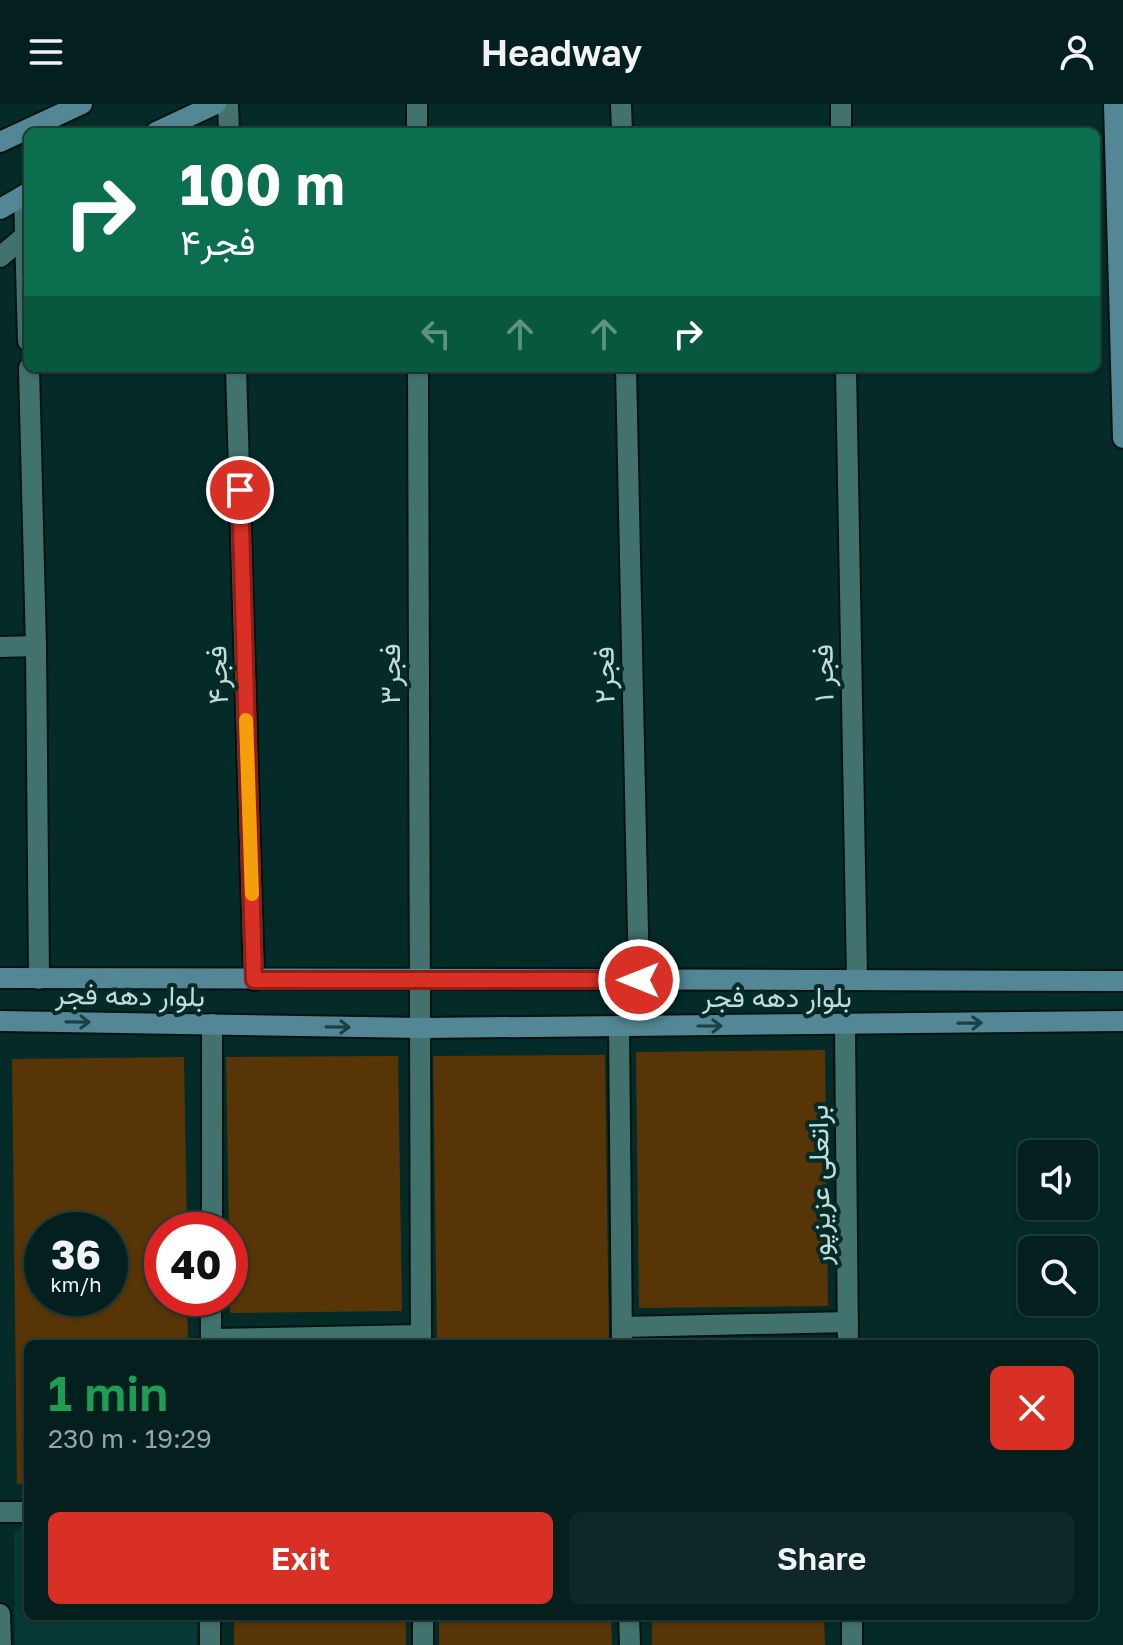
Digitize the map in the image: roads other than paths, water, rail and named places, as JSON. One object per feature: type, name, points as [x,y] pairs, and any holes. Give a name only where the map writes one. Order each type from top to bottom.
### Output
[{"type":"street","points":[[30,128],[82,104]]},
{"type":"street","points":[[165,128],[216,104]]},
{"type":"street","points":[[228,104],[229,128]]},
{"type":"street","points":[[417,104],[417,128]]},
{"type":"street","points":[[621,104],[622,128]]},
{"type":"street","points":[[841,104],[841,128]]},
{"type":"street","points":[[1114,104],[1123,438]]},
{"type":"street","points":[[0,142],[24,131]]},
{"type":"street","points":[[0,209],[24,195]]},
{"type":"street","points":[[0,257],[24,237]]},
{"type":"street","points":[[29,372],[36,646],[39,979]]},
{"type":"street","name":"فجر۴","points":[[236,372],[254,980]]},
{"type":"street","name":"فجر۳","points":[[418,372],[421,1340]]},
{"type":"street","name":"فجر۲","points":[[626,372],[639,980]]},
{"type":"street","name":"فجر ۱","points":[[846,372],[857,978]]},
{"type":"street","points":[[0,647],[36,646]]},
{"type":"street","name":"بلوار دهه فجر","points":[[0,978],[1123,981]]},
{"type":"street","name":"بلوار دهه فجر","points":[[0,1021],[421,1028],[1123,1021]]},
{"type":"street","points":[[212,1024],[212,1212]]},
{"type":"street","name":"براتعلی عزیزپور","points":[[845,1025],[848,1340]]},
{"type":"street","points":[[619,1026],[622,1335],[848,1322]]},
{"type":"street","points":[[211,1316],[211,1340]]},
{"type":"street","points":[[0,1512],[24,1512]]},
{"type":"street","points":[[0,1614],[1,1645]]},
{"type":"street","points":[[210,1620],[210,1645]]},
{"type":"street","points":[[423,1620],[423,1645]]},
{"type":"street","points":[[629,1620],[630,1645]]},
{"type":"street","points":[[852,1620],[852,1645]]}]
